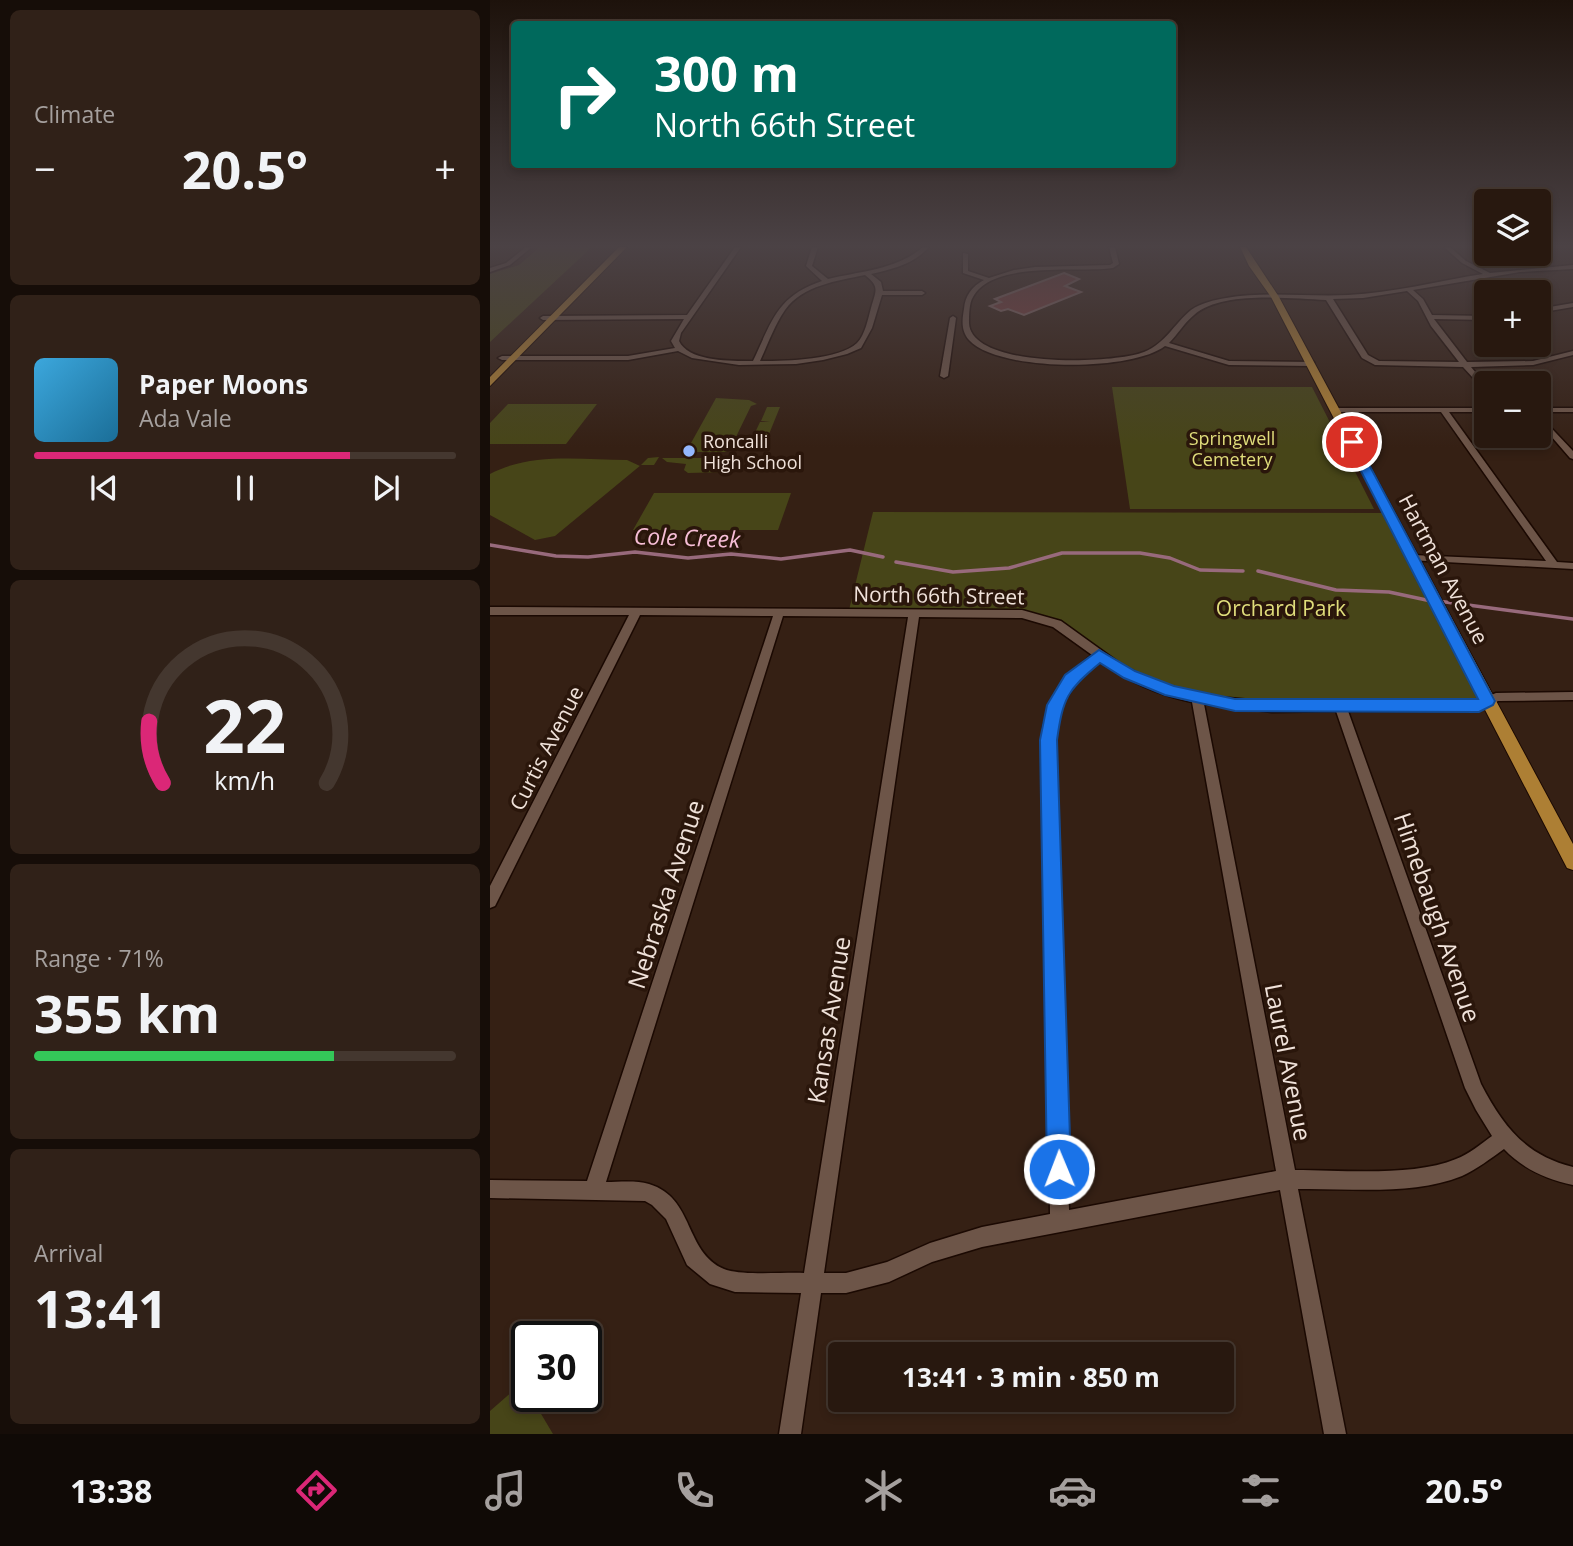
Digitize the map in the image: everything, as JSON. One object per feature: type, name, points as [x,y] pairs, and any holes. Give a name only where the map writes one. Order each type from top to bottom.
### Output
[{"type":"main road","points":[[490,370],[547,314]]},
{"type":"main road","points":[[490,383],[558,314]]},
{"type":"main road","name":"Hartman Avenue","points":[[1284,314],[1573,862]]},
{"type":"street","points":[[690,314],[675,338],[679,349],[687,355],[702,360],[756,362],[810,361],[844,354],[863,340],[872,314]]},
{"type":"street","points":[[756,362],[782,314]]},
{"type":"street","points":[[967,314],[965,327],[974,342]]},
{"type":"street","points":[[949,344],[974,342],[1007,356],[1048,361],[1127,359],[1146,355],[1164,344],[1190,314]]},
{"type":"street","points":[[1339,314],[1365,356],[1378,363],[1522,365],[1573,353]]},
{"type":"street","points":[[1428,314],[1474,376]]},
{"type":"street","points":[[543,318],[688,317]]},
{"type":"street","points":[[1429,317],[1474,318]]},
{"type":"street","points":[[944,376],[953,318]]},
{"type":"street","points":[[1164,344],[1229,363],[1311,364]]},
{"type":"street","points":[[502,358],[628,358],[679,349]]},
{"type":"street","points":[[1335,410],[1474,410]]},
{"type":"street","points":[[1443,410],[1554,565]]},
{"type":"street","points":[[1551,410],[1573,410]]},
{"type":"street","points":[[1551,431],[1573,456]]},
{"type":"street","points":[[1413,558],[1573,566]]},
{"type":"street","name":"Curtis Avenue","points":[[490,901],[636,612]]},
{"type":"street","name":"North 66th Street","points":[[491,613],[1010,613],[1040,618],[1066,629],[1099,655],[1143,681],[1197,698],[1260,706],[1479,706],[1496,697],[1573,696]]},
{"type":"street","name":"Nebraska Avenue","points":[[594,1189],[779,613]]},
{"type":"street","name":"Kansas Avenue","points":[[790,1434],[914,613]]},
{"type":"street","points":[[1060,1222],[1049,727],[1055,705],[1065,686],[1099,655]]},
{"type":"street","name":"Laurel Avenue","points":[[1197,698],[1335,1434]]},
{"type":"street","name":"Himebaugh Avenue","points":[[1340,706],[1474,1088],[1503,1139]]},
{"type":"street","points":[[490,1189],[635,1190],[659,1198],[673,1212],[694,1258],[704,1269],[718,1277],[736,1282],[814,1283],[858,1282],[957,1243],[1286,1179],[1407,1178],[1436,1175],[1473,1160],[1503,1139],[1536,1163],[1573,1176]]},
{"type":"green space","points":[[490,314],[520,314],[490,342]]},
{"type":"green space","name":"Springwell Cemetery","points":[[1112,387],[1312,387],[1374,509],[1130,509]]},
{"type":"green space","points":[[716,398],[749,400],[757,404],[751,406],[733,443],[739,444],[738,447],[725,452],[686,452]]},
{"type":"green space","points":[[508,404],[597,404],[566,444],[490,444],[490,423]]},
{"type":"green space","points":[[767,407],[780,407],[767,439],[752,439],[760,422],[770,422],[761,421]]},
{"type":"green space","points":[[659,457],[654,465],[641,465],[648,458]]},
{"type":"green space","points":[[662,458],[725,458],[730,462],[727,472],[688,473],[684,470],[686,464],[667,462]]},
{"type":"green space","points":[[557,459],[627,460],[640,466],[555,536],[535,540],[490,515],[490,474],[506,467]]},
{"type":"green space","points":[[654,493],[791,493],[778,530],[633,530]]},
{"type":"green space","name":"Orchard Park","points":[[873,512],[1384,513],[1479,698],[1471,702],[1254,702],[1198,694],[1143,677],[1110,659],[1053,618],[1013,609],[849,610]]},
{"type":"green space","points":[[511,1393],[511,1412],[540,1412],[553,1434],[490,1434],[490,1411]]},
{"type":"waterway","name":"Cole Creek","points":[[490,545],[556,556],[588,557],[635,552],[688,558],[731,554],[781,559],[850,550],[883,557]]},
{"type":"waterway","name":"Cole Creek","points":[[896,562],[953,572],[1009,568],[1062,553],[1140,553],[1170,558],[1200,570],[1243,571]]},
{"type":"waterway","name":"Cole Creek","points":[[1258,571],[1336,590],[1389,592],[1431,601]]},
{"type":"waterway","name":"Cole Creek","points":[[1438,601],[1573,619]]},
{"type":"place","name":"Roncalli High School","points":[[689,451]]},
{"type":"route","points":[[1059,1169],[1048,740],[1051,715],[1059,695],[1070,679],[1099,655],[1143,681],[1197,698],[1235,705],[1479,706],[1487,701],[1352,442]]}]
